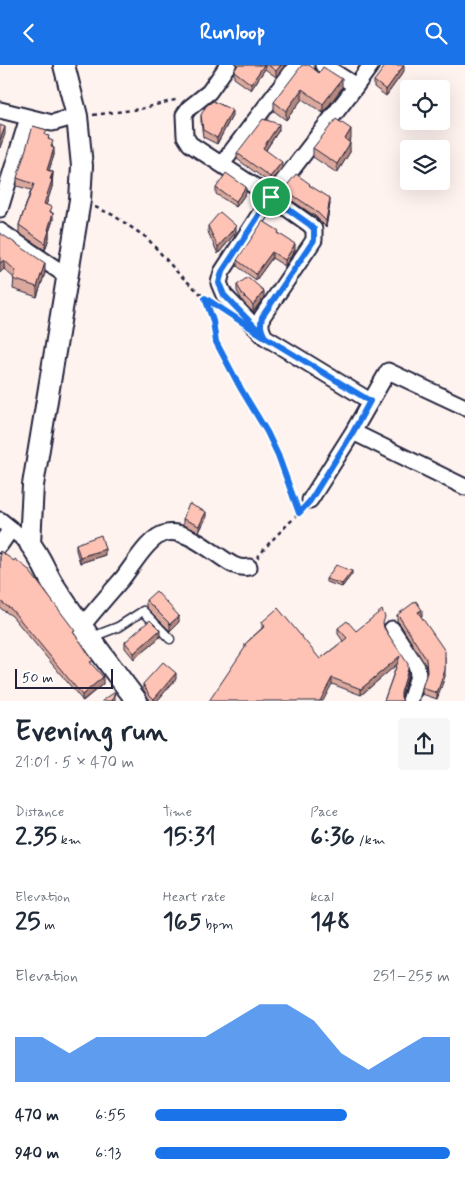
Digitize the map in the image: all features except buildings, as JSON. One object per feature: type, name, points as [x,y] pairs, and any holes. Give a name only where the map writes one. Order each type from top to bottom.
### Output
[{"type":"main road","points":[[64,65],[77,117],[82,166],[80,200],[33,485],[30,544],[37,553],[53,584],[136,700]]},
{"type":"street","points":[[228,65],[209,92],[189,108],[184,115],[185,136],[190,144],[271,197],[314,229],[314,240],[262,317],[261,330],[265,337]]},
{"type":"street","points":[[222,164],[297,65]]},
{"type":"street","points":[[323,65],[356,86]]},
{"type":"street","points":[[370,401],[265,337],[224,295],[219,283],[222,272],[271,197],[371,65]]},
{"type":"street","points":[[0,110],[52,123],[77,117]]},
{"type":"street","points":[[0,209],[28,118]]},
{"type":"street","points":[[0,231],[67,275]]},
{"type":"street","points":[[310,501],[388,371],[465,407]]},
{"type":"street","points":[[353,432],[465,487]]},
{"type":"street","points":[[0,545],[6,525],[30,544]]},
{"type":"street","points":[[86,632],[148,545],[165,533],[176,533],[188,537],[239,568],[249,567]]},
{"type":"street","points":[[392,629],[417,667],[418,676],[410,701]]},
{"type":"lane","points":[[86,632],[118,627],[142,611],[170,639]]},
{"type":"path","points":[[77,117],[140,109],[184,98]]},
{"type":"path","points":[[80,200],[113,215],[147,238],[178,273],[213,303]]},
{"type":"path","points":[[205,298],[213,321],[216,342],[267,432],[278,455],[299,513]]},
{"type":"path","points":[[249,567],[310,501]]},
{"type":"route","points":[[271,197],[222,272],[219,283],[224,295],[265,337],[370,401],[310,501],[299,513],[278,455],[267,432],[216,342],[213,321],[205,298],[265,337],[261,330],[262,317],[314,240],[314,229],[271,197]]}]
